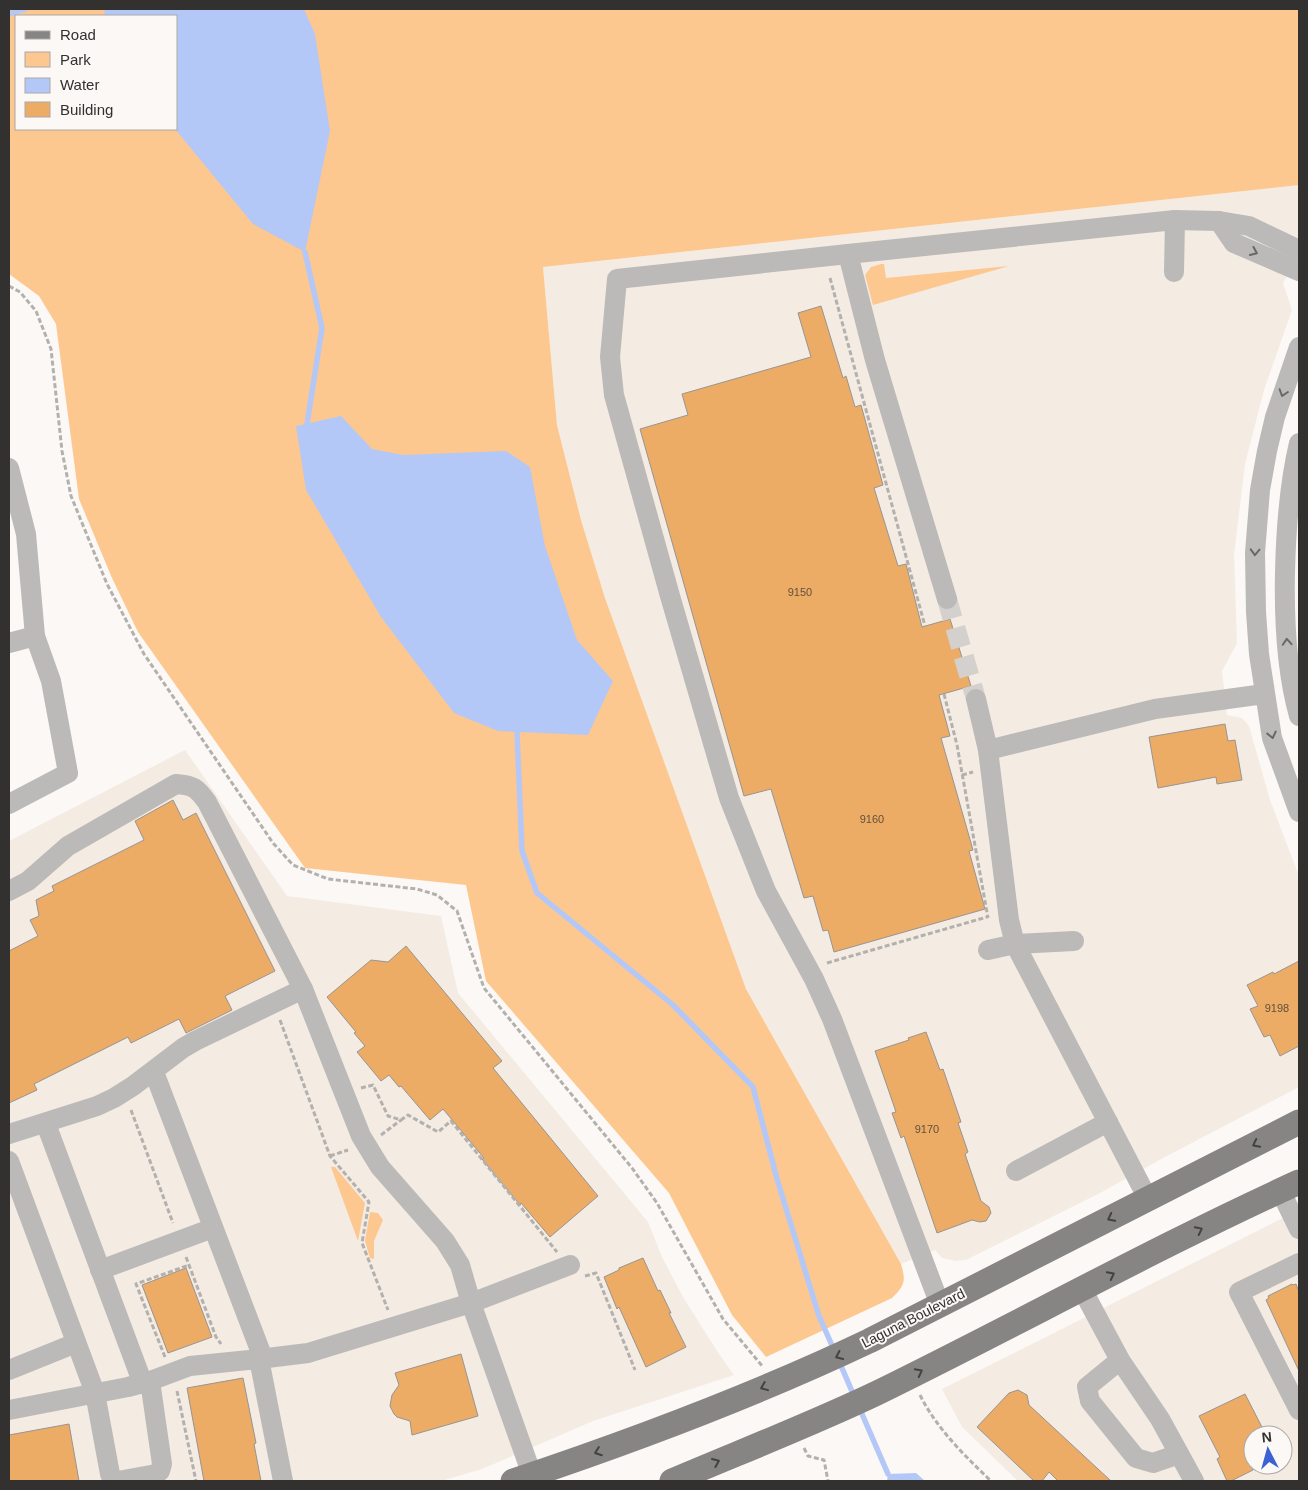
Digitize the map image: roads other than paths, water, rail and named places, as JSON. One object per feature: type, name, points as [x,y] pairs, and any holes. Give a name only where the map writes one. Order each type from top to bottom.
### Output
[{"type":"main road","name":"Laguna Boulevard","points":[[525,1479],[659,1430],[809,1370],[1299,1122]]},
{"type":"main road","points":[[672,1481],[875,1394],[1290,1186]]},
{"type":"street","points":[[1174,272],[1175,220]]},
{"type":"street","points":[[940,1305],[832,1019],[814,979],[766,891],[730,798],[670,596],[614,394],[610,357],[618,279],[1175,220],[1219,221],[1248,226],[1299,250]]},
{"type":"street","points":[[1219,221],[1234,243],[1299,271]]},
{"type":"street","points":[[848,254],[875,360],[947,599]]},
{"type":"street","points":[[1299,347],[1275,417],[1260,490],[1255,553],[1256,612],[1264,694],[1272,738],[1299,812]]},
{"type":"street","points":[[1299,443],[1290,496],[1286,545],[1285,609],[1299,716]]},
{"type":"street","points":[[9,468],[26,534],[35,636],[51,681],[68,773],[9,804]]},
{"type":"street","points":[[9,642],[35,636]]},
{"type":"street","points":[[988,750],[1155,708],[1264,694]]},
{"type":"street","points":[[976,699],[988,750],[1009,920],[1015,944],[1148,1199]]},
{"type":"street","points":[[9,891],[28,881],[68,846],[176,784],[189,785],[198,791],[207,802],[304,989],[361,1136],[380,1167],[445,1241],[460,1265],[525,1479]]},
{"type":"street","points":[[988,950],[1015,944],[1074,940]]},
{"type":"street","points":[[9,1134],[46,1124],[114,1098],[154,1072],[183,1048],[195,1041],[304,989]]},
{"type":"street","points":[[154,1072],[214,1228],[261,1358],[283,1481]]},
{"type":"street","points":[[1016,1171],[1108,1122]]},
{"type":"street","points":[[9,1161],[14,1192],[95,1393],[110,1474],[113,1480],[117,1481],[156,1474],[160,1471],[162,1464],[146,1382],[100,1270],[46,1124]]},
{"type":"street","points":[[1290,1186],[1299,1229]]},
{"type":"street","points":[[100,1270],[214,1228]]},
{"type":"street","points":[[1299,1263],[1239,1292],[1299,1410]]},
{"type":"street","points":[[9,1410],[146,1382],[190,1366],[308,1353],[471,1303],[570,1265]]},
{"type":"street","points":[[1082,1290],[1120,1360],[1160,1419],[1194,1481]]},
{"type":"street","points":[[9,1370],[76,1343]]},
{"type":"street","points":[[1120,1360],[1087,1387],[1090,1401],[1136,1458],[1152,1462],[1180,1454]]},
{"type":"water","points":[[104,9],[304,9],[315,34],[330,131],[305,252],[253,224],[176,130],[178,130],[178,15],[105,15]]},
{"type":"water","points":[[341,416],[372,449],[403,455],[506,451],[530,467],[545,546],[577,640],[613,681],[588,735],[498,731],[454,713],[381,617],[306,490],[296,426]]},
{"type":"water","points":[[916,1473],[925,1481],[887,1481],[888,1474]]},
{"type":"waterway","points":[[9,14],[25,9]]},
{"type":"waterway","points":[[305,252],[322,328],[307,424]]},
{"type":"waterway","points":[[517,732],[522,851],[537,893],[673,1005],[753,1087],[777,1179],[819,1316],[834,1350]]},
{"type":"waterway","points":[[839,1361],[854,1396]]},
{"type":"waterway","points":[[859,1407],[888,1474]]},
{"type":"tunnel","points":[[947,599],[976,699]]}]
